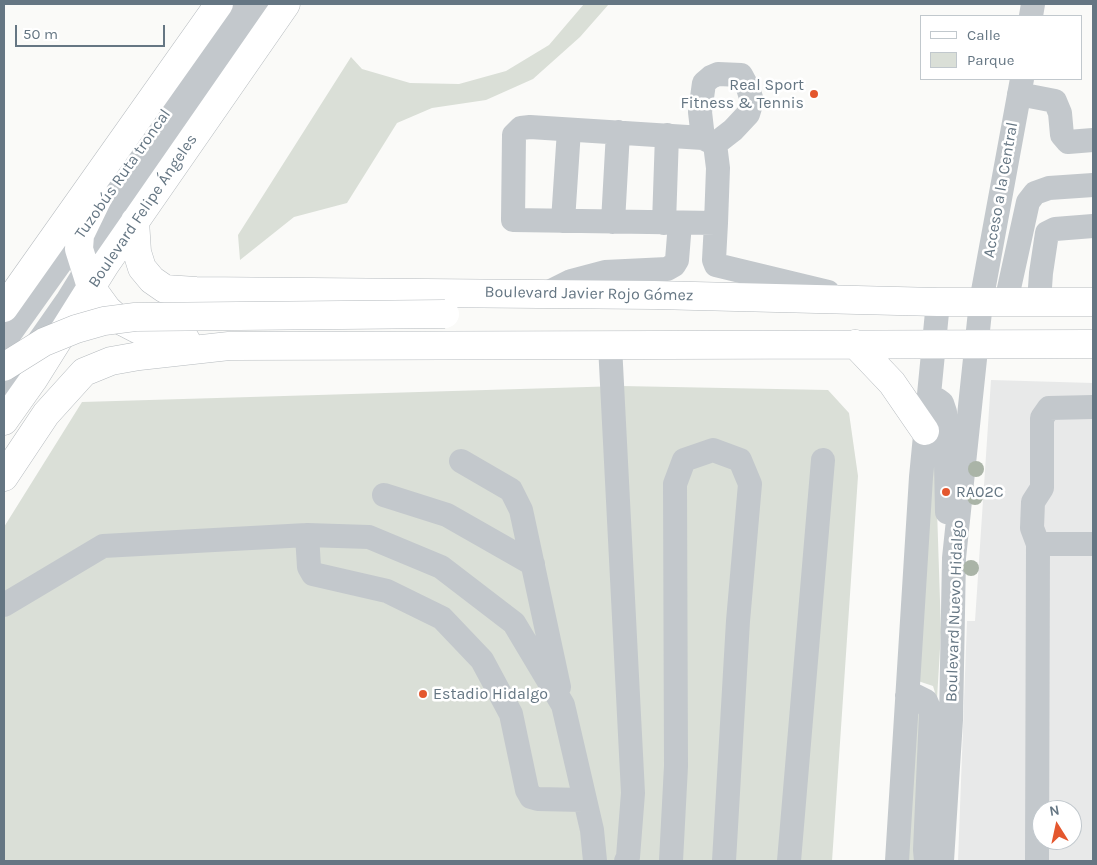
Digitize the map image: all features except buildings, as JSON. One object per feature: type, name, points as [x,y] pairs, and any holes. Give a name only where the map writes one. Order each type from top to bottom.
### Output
[{"type":"main road","points":[[4,308],[218,4]]},
{"type":"main road","name":"Boulevard Felipe Ángeles","points":[[4,421],[33,380],[88,279],[135,221],[286,4]]},
{"type":"main road","points":[[112,154],[99,196],[80,235],[79,249],[88,279],[107,309],[118,319],[149,335],[229,346]]},
{"type":"main road","name":"Boulevard Javier Rojo Gómez","points":[[135,221],[137,252],[142,268],[152,280],[166,289],[196,291],[654,295],[938,302],[1093,302]]},
{"type":"main road","points":[[196,291],[178,301],[175,311],[179,324],[189,331],[208,334],[333,334],[413,345]]},
{"type":"main road","points":[[4,367],[44,342],[76,329],[104,321],[135,316],[445,314],[654,295]]},
{"type":"main road","points":[[855,344],[892,383],[925,432]]},
{"type":"main road","points":[[4,477],[46,414],[84,372],[111,361],[139,356],[229,346],[1093,344]]},
{"type":"street","name":"Tuzobús Ruta troncal","points":[[4,342],[240,4]]},
{"type":"street","name":"Tuzobús Ruta troncal","points":[[4,392],[88,279],[154,160],[264,4]]},
{"type":"street","points":[[1020,86],[1055,101],[1060,113],[1062,134],[1068,142],[1093,140]]},
{"type":"street","name":"Acceso a la Central","points":[[993,302],[1020,86]]},
{"type":"street","points":[[716,223],[513,220],[514,135],[521,128],[530,127],[667,135],[709,141],[718,168],[716,223],[714,260],[716,265],[862,300]]},
{"type":"street","points":[[563,221],[569,130]]},
{"type":"street","points":[[613,222],[618,132]]},
{"type":"street","points":[[545,294],[571,282],[605,272],[667,269],[674,265],[677,260],[672,223],[667,135]]},
{"type":"street","points":[[135,221],[139,200],[154,160]]},
{"type":"street","points":[[993,302],[1028,202],[1036,193],[1049,188],[1093,184]]},
{"type":"street","points":[[1039,302],[1047,233],[1055,228],[1093,226]]},
{"type":"street","points":[[898,861],[925,432],[938,302]]},
{"type":"street","name":"Boulevard Nuevo Hidalgo","points":[[942,861],[951,720],[954,558],[976,344],[993,302]]},
{"type":"street","points":[[610,345],[633,793],[628,857],[626,861]]},
{"type":"street","points":[[928,399],[938,400],[945,412],[945,501],[954,558]]},
{"type":"street","points":[[1037,861],[1038,544],[1032,528],[1032,502],[1042,488],[1042,418],[1049,408],[1093,407]]},
{"type":"street","points":[[671,861],[676,766],[675,484],[684,460],[713,450],[740,460],[750,484],[738,620],[724,861]]},
{"type":"street","points":[[789,861],[823,460]]},
{"type":"street","points":[[461,461],[511,490],[521,510],[583,800],[592,830],[596,861]]},
{"type":"street","points":[[384,495],[447,515],[533,564]]},
{"type":"street","points":[[4,605],[103,546],[307,535],[369,537],[441,567],[514,623],[563,705]]},
{"type":"street","points":[[307,535],[309,567],[313,574],[387,591],[442,618],[482,660],[511,714],[527,790],[531,797],[538,799],[583,800]]},
{"type":"street","points":[[1038,544],[1093,544]]},
{"type":"street","points":[[907,696],[916,696],[926,701],[932,713],[924,850],[926,861]]},
{"type":"shaded area","points":[[991,380],[1093,383],[1093,861],[958,861],[967,621],[975,621]]},
{"type":"green space","points":[[584,4],[609,4],[580,37],[533,79],[486,100],[432,108],[397,123],[347,203],[294,217],[240,260],[238,235],[351,57],[362,69],[410,83],[459,84],[506,71],[549,45]]},
{"type":"green space","name":"Estadio Hidalgo","points":[[621,386],[828,390],[849,413],[858,476],[832,861],[4,861],[4,527],[82,402]]},
{"type":"green space","points":[[934,417],[941,632],[937,699],[933,686],[918,681]]},
{"type":"green space","points":[[923,712],[920,861],[907,861],[917,715]]},
{"type":"place","name":"Real Sport Fitness & Tennis","points":[[814,94]]},
{"type":"place","name":"RA02C","points":[[946,492]]},
{"type":"place","name":"Estadio Hidalgo","points":[[423,694]]}]
